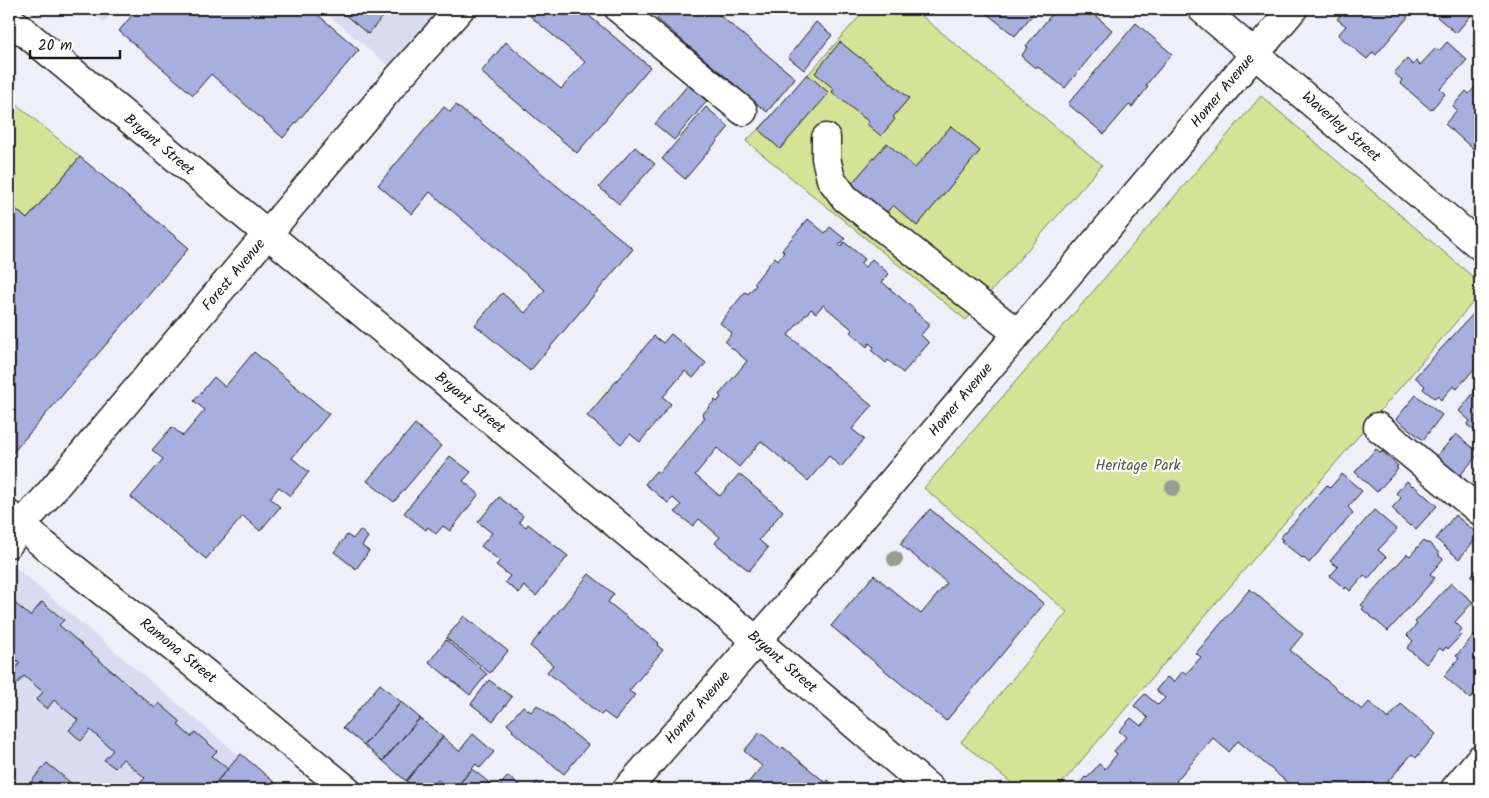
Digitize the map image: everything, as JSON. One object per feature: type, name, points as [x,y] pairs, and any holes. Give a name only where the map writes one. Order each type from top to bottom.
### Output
[{"type":"street","name":"Forest Avenue","points":[[13,527],[44,500],[400,76],[460,9]]},
{"type":"street","points":[[619,9],[742,111]]},
{"type":"street","name":"Waverley Street","points":[[1202,9],[1480,246]]},
{"type":"street","name":"Homer Avenue","points":[[627,789],[757,641],[1293,9]]},
{"type":"street","name":"Bryant Street","points":[[14,31],[268,235],[757,641],[930,789]]},
{"type":"street","points":[[826,138],[826,158],[831,179],[845,198],[1017,333]]},
{"type":"street","points":[[1378,427],[1480,511]]},
{"type":"street","name":"Ramona Street","points":[[13,527],[43,544],[192,662],[346,789]]},
{"type":"street","points":[[1456,789],[1480,759]]},
{"type":"shaded area","points":[[88,9],[117,9],[104,22]]},
{"type":"shaded area","points":[[322,9],[460,9],[400,76]]},
{"type":"shaded area","points":[[9,562],[29,579],[279,789],[9,789]]},
{"type":"green space","points":[[866,9],[913,9],[1102,165],[966,320],[746,141],[766,122]]},
{"type":"green space","name":"Heritage Park","points":[[1261,96],[1480,283],[1480,294],[1057,789],[1019,789],[961,742],[1067,612],[924,488]]},
{"type":"green space","points":[[9,98],[80,157],[27,219],[9,203]]},
{"type":"building","points":[[137,9],[311,9],[359,50],[283,138],[211,74],[193,95],[119,31]]},
{"type":"building","points":[[338,9],[389,9],[368,34]]},
{"type":"building","points":[[536,9],[581,9],[650,67],[577,153],[481,72],[506,42],[561,89],[585,62],[530,16]]},
{"type":"building","points":[[666,9],[712,9],[795,78],[767,112],[657,19]]},
{"type":"building","points":[[981,9],[1037,9],[1015,36]]},
{"type":"building","points":[[1056,9],[1099,9],[1101,10],[1096,16],[1112,30],[1065,88],[1021,56],[1028,47],[1026,46]]},
{"type":"building","points":[[1346,9],[1412,9],[1406,15],[1408,17],[1376,55],[1373,52],[1367,59],[1338,35],[1346,26],[1337,19]]},
{"type":"building","points":[[1443,9],[1470,9],[1474,12],[1456,33],[1437,17]]},
{"type":"building","points":[[816,22],[832,35],[804,70],[788,57]]},
{"type":"building","points":[[1136,23],[1172,54],[1146,85],[1148,87],[1132,107],[1129,105],[1104,134],[1068,104]]},
{"type":"building","points":[[840,42],[909,98],[893,117],[895,119],[881,136],[867,124],[869,122],[832,92],[834,89],[815,73]]},
{"type":"building","points":[[1447,42],[1467,60],[1440,89],[1445,94],[1431,110],[1400,83],[1402,80],[1394,73],[1407,59],[1413,65],[1416,61],[1420,65],[1436,48],[1439,51]]},
{"type":"building","points":[[807,74],[829,93],[780,149],[759,130]]},
{"type":"building","points":[[1480,81],[1480,155],[1445,124],[1457,110],[1453,106],[1466,91],[1469,94]]},
{"type":"building","points":[[688,85],[707,101],[674,140],[655,124]]},
{"type":"building","points":[[456,105],[474,120],[475,118],[633,249],[530,371],[475,325],[502,293],[525,313],[545,290],[430,192],[412,214],[378,185],[444,107],[450,112]]},
{"type":"building","points":[[706,107],[729,127],[685,179],[662,159]]},
{"type":"building","points":[[951,126],[980,151],[917,226],[893,205],[882,218],[848,188],[887,143],[915,168]]},
{"type":"building","points":[[635,147],[655,164],[619,204],[599,187]]},
{"type":"building","points":[[80,157],[189,248],[9,457],[9,203],[27,219]]},
{"type":"building","points":[[808,219],[825,233],[830,227],[845,239],[839,245],[841,247],[844,242],[865,259],[860,263],[865,267],[872,259],[889,274],[882,282],[930,324],[921,335],[929,343],[903,373],[888,360],[886,363],[872,351],[874,347],[869,343],[867,347],[850,332],[853,330],[823,305],[816,313],[811,309],[788,335],[872,406],[852,429],[864,439],[841,467],[829,456],[808,481],[761,441],[739,467],[717,448],[695,475],[720,496],[739,474],[783,511],[759,540],[768,548],[749,571],[715,543],[720,537],[699,519],[693,526],[675,512],[681,505],[673,498],[668,503],[645,484],[656,471],[659,473],[695,430],[705,417],[702,415],[715,400],[717,402],[721,397],[719,395],[747,361],[725,342],[732,333],[720,323],[745,292],[748,294],[756,285],[754,283],[775,257],[778,260],[784,252],[782,250]]},
{"type":"building","points":[[1475,312],[1480,316],[1480,362],[1457,389],[1453,386],[1441,400],[1437,396],[1434,398],[1423,389],[1425,386],[1415,377]]},
{"type":"building","points":[[671,334],[706,363],[693,378],[685,371],[663,397],[671,404],[640,442],[630,434],[621,444],[587,416],[654,336],[663,343]]},
{"type":"building","points":[[254,352],[329,414],[292,458],[309,472],[290,496],[279,487],[270,498],[280,507],[260,531],[243,516],[206,559],[131,497],[163,459],[152,450],[172,427],[183,436],[205,410],[194,401],[214,377],[225,387]]},
{"type":"building","points":[[1480,385],[1479,434],[1467,425],[1470,421],[1459,411]]},
{"type":"building","points":[[1416,395],[1442,415],[1423,440],[1396,419]]},
{"type":"building","points":[[415,424],[441,446],[394,502],[367,481]]},
{"type":"building","points":[[1456,434],[1479,453],[1458,478],[1436,457]]},
{"type":"building","points":[[1376,449],[1381,453],[1382,451],[1398,466],[1396,467],[1398,469],[1377,492],[1355,472]]},
{"type":"building","points":[[450,456],[471,472],[463,481],[479,494],[450,531],[443,526],[436,534],[428,527],[426,530],[404,513]]},
{"type":"building","points":[[1342,474],[1362,491],[1348,507],[1353,513],[1309,563],[1281,541],[1283,540],[1280,538],[1327,485],[1330,488]]},
{"type":"building","points":[[1407,481],[1437,506],[1416,529],[1396,514],[1392,508],[1401,498],[1396,493]]},
{"type":"building","points":[[499,497],[523,516],[519,522],[526,527],[528,524],[568,556],[536,596],[524,586],[519,593],[505,582],[510,576],[496,565],[500,561],[481,546],[492,533],[478,522]]},
{"type":"building","points":[[930,509],[1044,604],[946,721],[831,626],[874,575],[921,614],[947,583],[900,544]]},
{"type":"building","points":[[1374,510],[1397,530],[1378,550],[1386,557],[1368,579],[1364,575],[1350,591],[1330,576],[1338,567],[1330,561]]},
{"type":"building","points":[[1455,515],[1479,535],[1459,559],[1436,539]]},
{"type":"building","points":[[360,530],[368,537],[362,546],[369,551],[356,569],[334,552],[347,535],[353,539]]},
{"type":"building","points":[[1423,541],[1429,543],[1443,559],[1430,574],[1435,578],[1388,631],[1362,609],[1364,607],[1361,605],[1407,554],[1410,556]]},
{"type":"building","points":[[1480,566],[1480,585],[1471,576]]},
{"type":"building","points":[[589,574],[614,594],[608,602],[659,643],[657,645],[663,650],[629,691],[635,695],[615,720],[604,712],[601,715],[547,672],[553,665],[530,646]]},
{"type":"building","points":[[1451,583],[1473,602],[1455,622],[1462,629],[1459,633],[1461,635],[1448,649],[1446,647],[1443,651],[1440,648],[1426,664],[1407,648],[1413,641],[1407,635],[1417,624],[1415,622]]},
{"type":"building","points":[[1250,589],[1303,634],[1290,650],[1362,710],[1369,702],[1388,719],[1401,704],[1436,734],[1416,758],[1412,754],[1382,788],[1376,782],[1370,788],[1364,783],[1358,789],[1295,789],[1238,741],[1229,752],[1213,738],[1176,781],[1185,789],[1075,789],[1099,764],[1105,769],[1117,754],[1114,751],[1126,737],[1119,731],[1131,718],[1141,726],[1148,718],[1134,706],[1138,701],[1145,694],[1158,705],[1165,698],[1156,690],[1167,677],[1174,682],[1183,671],[1186,674],[1201,657],[1196,653]]},
{"type":"building","points":[[9,598],[30,616],[42,602],[64,620],[59,625],[129,686],[155,708],[159,703],[181,722],[178,725],[191,737],[195,732],[217,751],[212,756],[228,769],[210,789],[141,789],[137,786],[145,778],[123,759],[115,768],[104,760],[113,750],[90,730],[81,741],[69,730],[78,720],[54,700],[47,709],[36,700],[43,692],[24,676],[14,687],[9,682],[9,676],[20,663],[9,653]]},
{"type":"building","points":[[464,616],[508,651],[490,673],[446,638]]},
{"type":"building","points":[[1480,628],[1480,688],[1470,699],[1444,676],[1459,658],[1456,656]]},
{"type":"building","points":[[446,640],[487,674],[470,695],[429,662]]},
{"type":"building","points":[[489,680],[512,697],[493,721],[471,704]]},
{"type":"building","points":[[380,684],[401,702],[364,745],[343,728]]},
{"type":"building","points":[[401,702],[420,718],[383,761],[364,745]]},
{"type":"building","points":[[537,705],[588,745],[564,774],[512,731],[507,724],[523,706],[531,712]]},
{"type":"building","points":[[420,718],[443,737],[406,781],[383,761]]},
{"type":"building","points":[[760,732],[781,750],[783,747],[826,783],[828,780],[839,789],[743,789],[762,766],[744,751]]},
{"type":"building","points":[[473,734],[494,752],[480,768],[476,764],[455,789],[449,789],[438,780],[430,789],[416,789],[406,781],[443,737],[459,751]]},
{"type":"building","points":[[241,754],[282,789],[210,789]]},
{"type":"building","points":[[47,763],[78,789],[38,789],[30,783]]},
{"type":"building","points":[[472,769],[497,789],[455,789]]},
{"type":"building","points":[[508,776],[524,789],[497,789]]},
{"type":"building","points":[[537,782],[546,789],[530,789]]}]
